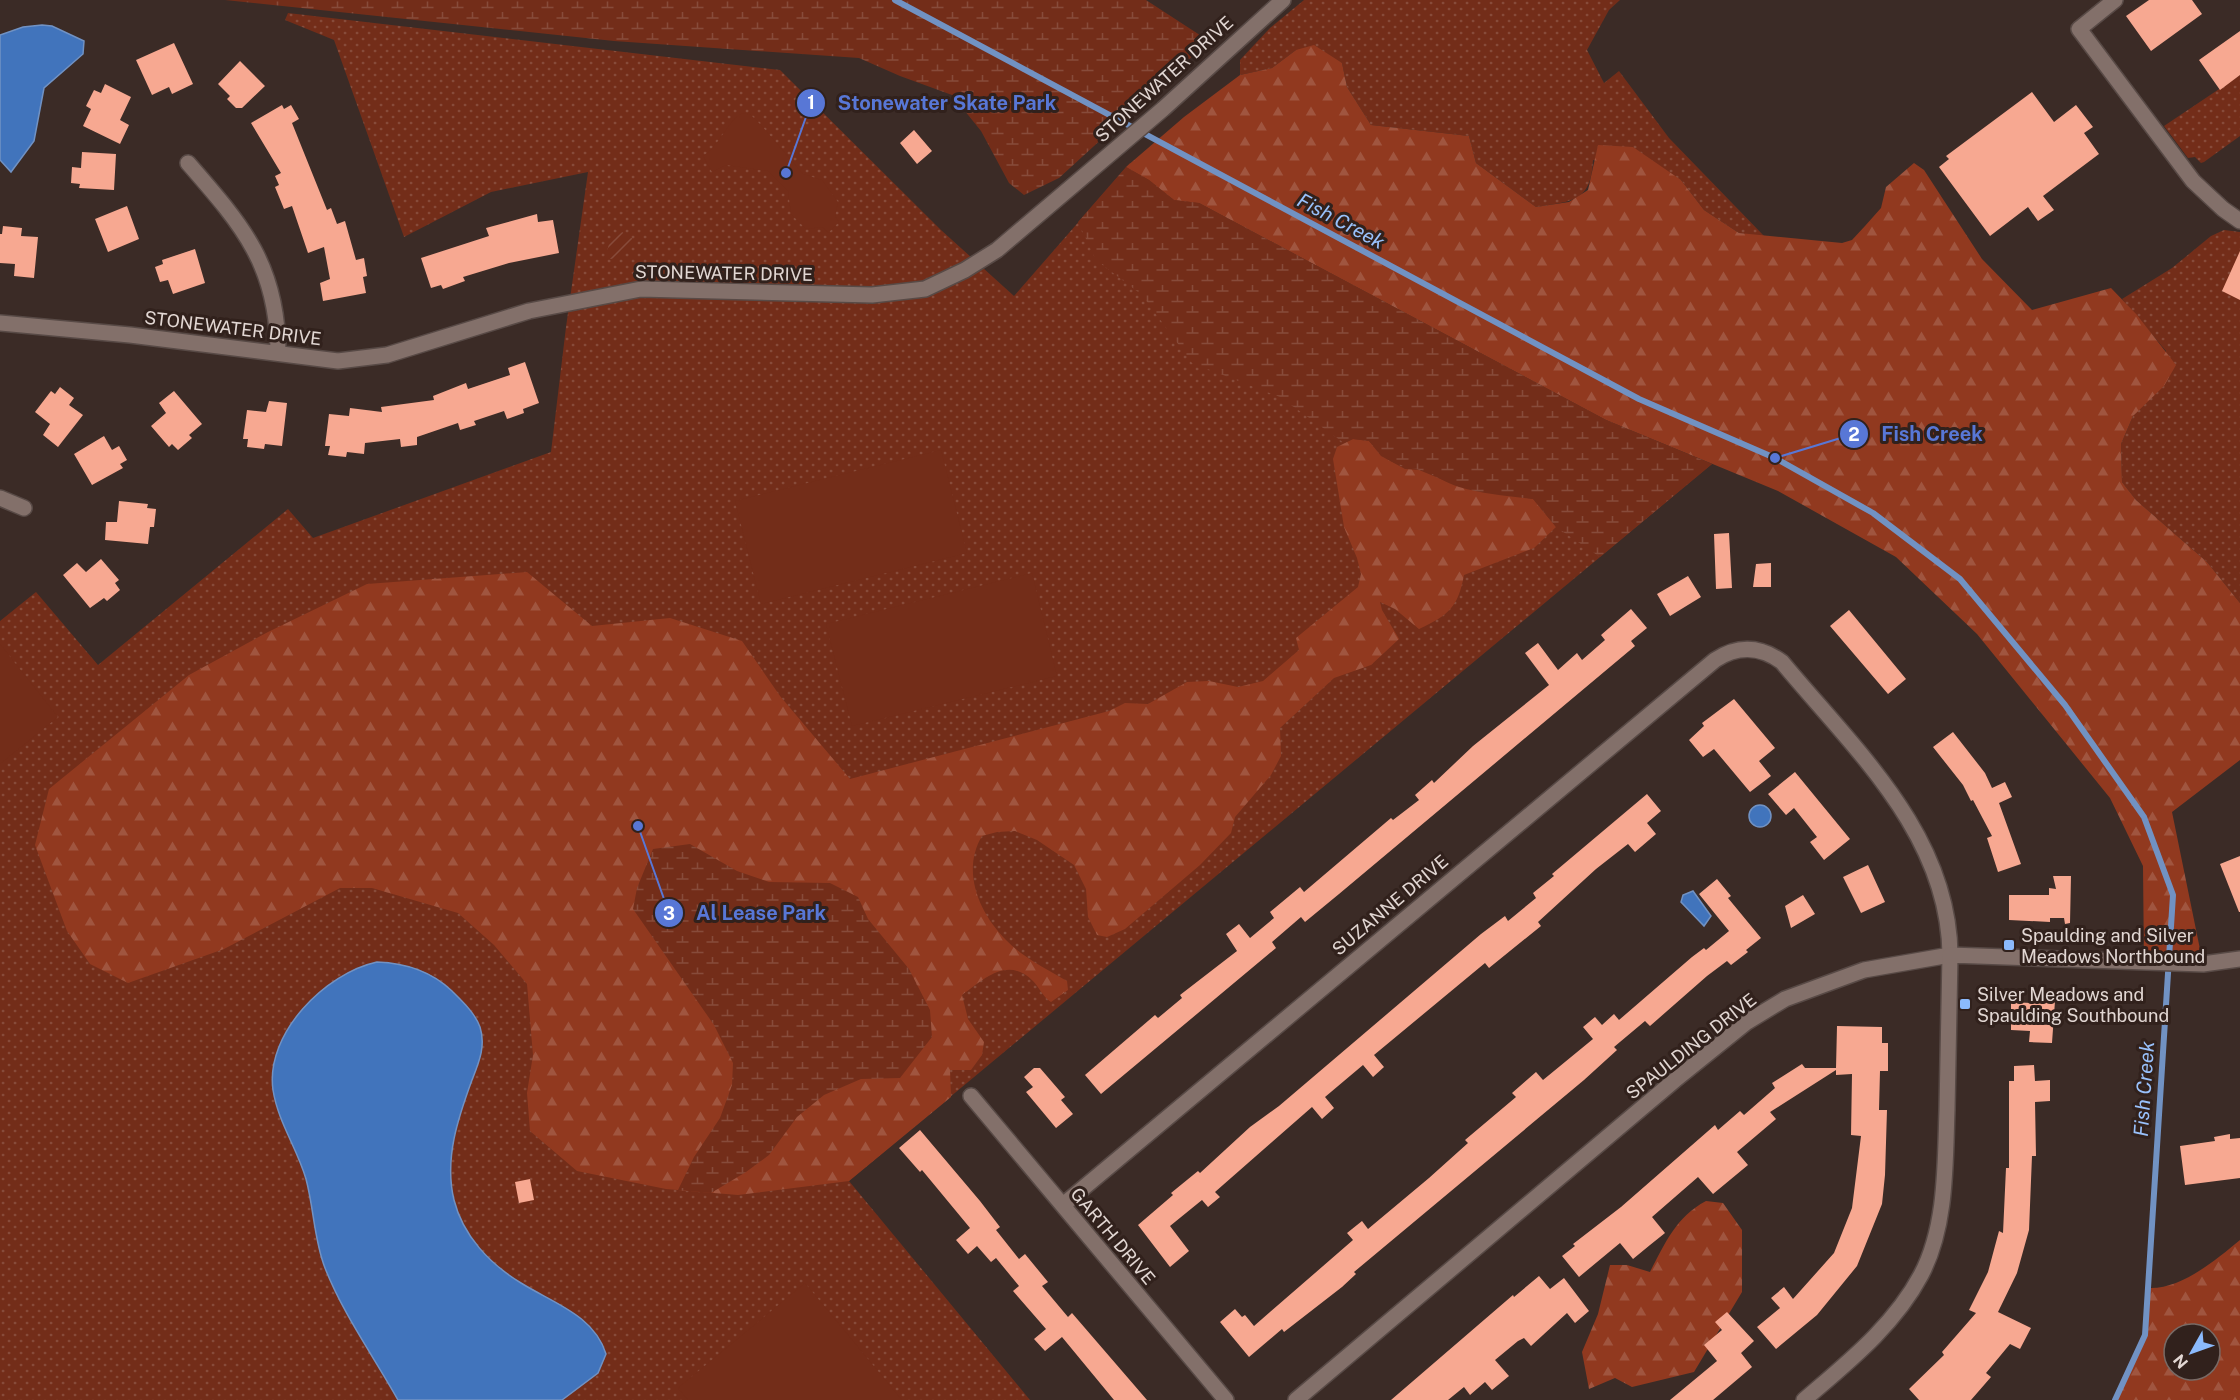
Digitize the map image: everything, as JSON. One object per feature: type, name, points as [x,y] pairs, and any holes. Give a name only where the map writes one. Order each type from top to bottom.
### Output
[{"type":"street","name":"STONEWATER DRIVE","points":[[0,323],[130,335],[338,361],[387,355],[529,311],[641,289],[873,295],[925,289],[966,270],[997,250],[1163,109],[1283,0]]},
{"type":"street","points":[[2115,0],[2079,29],[2193,181],[2223,209],[2240,221]]},
{"type":"street","points":[[188,163],[216,195],[250,243],[265,269],[276,314],[278,354]]},
{"type":"street","points":[[0,498],[24,508]]},
{"type":"street","name":"SUZANNE DRIVE","points":[[1062,1205],[1695,675],[1727,652],[1749,648],[1772,655],[1782,662],[1910,819],[1922,839],[1940,886],[1950,934],[1950,955]]},
{"type":"street","points":[[1804,1400],[1874,1338],[1894,1317],[1922,1274],[1931,1251],[1939,1220],[1944,1174],[1950,955]]},
{"type":"street","name":"SPAULDING DRIVE","points":[[1296,1400],[1675,1080],[1748,1022],[1785,999],[1855,973],[1950,955],[2203,964],[2240,959]]},
{"type":"street","name":"GARTH DRIVE","points":[[971,1096],[1226,1400]]},
{"type":"green space","points":[[225,0],[1146,0],[1209,41],[1059,178],[1024,195],[1009,183],[981,131],[952,95],[859,58],[614,41]]},
{"type":"green space","points":[[1304,0],[1620,0],[1609,10],[1587,50],[1604,83],[1619,71],[1669,138],[1765,237],[1739,233],[1704,210],[1681,180],[1593,160],[1588,184],[1578,197],[1570,201],[1536,207],[1476,163],[1469,136],[1371,125],[1347,87],[1342,63],[1296,50],[1272,68],[1240,75],[1240,60],[1270,28]]},
{"type":"green space","points":[[288,13],[780,70],[941,230],[1014,296],[1130,163],[1199,203],[1606,420],[1712,464],[849,1181],[1030,1400],[0,1400],[0,621],[36,592],[98,665],[288,509],[313,538],[551,452],[588,172],[491,192],[404,237],[334,40],[285,20]]},
{"type":"green space","points":[[1314,45],[1342,63],[1347,87],[1371,125],[1469,136],[1476,163],[1536,207],[1569,202],[1588,190],[1598,145],[1633,147],[1681,180],[1704,210],[1739,233],[1842,243],[1852,240],[1865,226],[1881,208],[1886,187],[1914,163],[1924,170],[1982,259],[2032,310],[2111,288],[2137,315],[2176,365],[2164,386],[2133,416],[2121,444],[2122,482],[2136,500],[2207,562],[2240,603],[2240,760],[2172,812],[2203,964],[2144,963],[2143,866],[2110,798],[1977,634],[1896,557],[1778,491],[1606,420],[1199,203],[1174,200],[1149,180],[1126,167],[1184,117],[1240,75],[1272,68],[1296,50]]},
{"type":"green space","points":[[2240,75],[2240,136],[2204,162],[2201,163],[2195,157],[2188,158],[2164,126]]},
{"type":"green space","points":[[744,113],[751,115],[761,125],[803,174],[822,180],[838,202],[835,216],[839,222],[828,233],[823,227],[806,229],[791,214],[788,191],[768,171],[726,165],[712,172],[703,156],[715,145],[734,120]]},
{"type":"green space","points":[[1126,167],[1149,180],[1174,200],[1199,203],[1606,420],[1712,464],[1600,557],[1556,527],[1533,499],[1459,487],[1425,472],[1391,461],[1369,441],[1353,439],[1344,443],[1280,397],[1192,363],[1142,295],[1096,260],[1078,222]]},
{"type":"green space","points":[[2224,230],[2240,232],[2240,603],[2207,562],[2136,500],[2122,482],[2121,444],[2133,416],[2146,401],[2166,351],[2122,299],[2172,268],[2211,236]]},
{"type":"green space","points":[[622,232],[633,239],[620,258],[610,259],[607,253],[609,243]]},
{"type":"green space","points":[[1353,439],[1369,441],[1381,456],[1405,469],[1419,470],[1458,486],[1533,499],[1556,527],[1534,548],[1464,575],[1459,595],[1450,609],[1438,619],[1419,629],[1395,609],[1380,602],[1382,610],[1399,639],[1371,665],[1334,678],[1280,728],[1281,756],[1271,775],[1235,817],[1231,833],[1200,865],[1125,929],[1107,937],[1097,935],[1088,917],[1086,889],[1074,865],[1037,840],[1015,831],[982,836],[976,849],[973,877],[976,891],[988,917],[996,929],[1019,952],[1067,981],[1068,990],[1051,1002],[1024,974],[1015,970],[1006,970],[997,972],[979,982],[962,995],[968,1019],[984,1042],[982,1055],[971,1070],[950,1070],[951,1097],[849,1181],[738,1195],[666,1189],[577,1171],[530,1131],[527,1093],[533,1055],[527,984],[494,945],[458,913],[372,888],[340,888],[224,949],[128,983],[90,964],[67,931],[35,845],[49,789],[189,675],[268,632],[367,584],[527,572],[592,626],[670,618],[742,641],[780,696],[850,779],[1109,711],[1125,703],[1148,704],[1187,682],[1209,681],[1238,687],[1263,681],[1299,650],[1296,638],[1358,587],[1361,574],[1344,527],[1333,459],[1337,447]]},
{"type":"green space","points":[[941,450],[967,553],[761,604],[735,501]]},
{"type":"green space","points":[[1032,573],[1057,676],[852,726],[826,624]]},
{"type":"green space","points":[[0,644],[58,717],[0,764]]},
{"type":"green space","points":[[690,844],[737,871],[769,882],[830,883],[858,897],[868,919],[909,969],[930,1010],[932,1037],[900,1078],[861,1079],[824,1095],[797,1117],[769,1155],[711,1193],[678,1190],[694,1157],[720,1118],[732,1085],[733,1063],[714,1025],[633,909],[637,888],[653,849]]},
{"type":"green space","points":[[1706,1201],[1723,1203],[1742,1230],[1742,1292],[1694,1372],[1632,1387],[1615,1378],[1589,1389],[1582,1352],[1598,1314],[1610,1265],[1627,1265],[1650,1272],[1666,1241],[1679,1223]]},
{"type":"green space","points":[[2240,1240],[2240,1400],[2113,1400],[2145,1335],[2148,1288],[2172,1284],[2209,1265]]},
{"type":"green space","points":[[805,1283],[902,1400],[688,1400],[678,1388]]},
{"type":"water","points":[[52,26],[84,41],[83,54],[44,88],[34,141],[11,172],[0,160],[0,35],[23,27]]},
{"type":"water","points":[[1760,805],[1768,808],[1771,816],[1768,824],[1760,827],[1752,824],[1749,816],[1752,808]]},
{"type":"water","points":[[1693,891],[1711,916],[1704,926],[1681,902],[1683,895]]},
{"type":"water","points":[[377,962],[408,966],[436,978],[464,1003],[480,1027],[481,1054],[454,1139],[451,1185],[454,1200],[471,1237],[489,1258],[521,1283],[571,1311],[592,1329],[600,1341],[606,1354],[598,1373],[562,1400],[398,1400],[332,1285],[319,1246],[306,1179],[275,1102],[273,1069],[279,1048],[289,1027],[303,1009],[320,992],[338,979],[358,968]]},
{"type":"building","points":[[2149,0],[2192,0],[2202,14],[2151,51],[2126,16]]},
{"type":"building","points":[[2240,31],[2240,75],[2220,90],[2199,60]]},
{"type":"building","points":[[174,43],[193,84],[172,94],[169,87],[152,95],[136,60]]},
{"type":"building","points":[[240,61],[265,86],[242,108],[236,108],[227,99],[230,96],[218,84]]},
{"type":"building","points":[[105,84],[131,97],[120,120],[129,125],[120,144],[83,126],[91,109],[86,106],[94,90],[101,93]]},
{"type":"building","points":[[2032,92],[2054,122],[2076,105],[2093,127],[2084,133],[2099,154],[2043,196],[2054,210],[2038,221],[2028,207],[1990,236],[1939,167],[1949,159],[1946,156]]},
{"type":"building","points":[[282,105],[284,109],[291,105],[299,119],[292,123],[327,210],[331,208],[337,224],[345,221],[356,260],[364,258],[367,276],[363,277],[366,293],[323,301],[320,283],[330,279],[324,247],[308,253],[292,206],[284,209],[275,187],[279,185],[275,176],[281,173],[251,123]]},
{"type":"building","points":[[914,130],[932,151],[917,164],[900,143]]},
{"type":"building","points":[[82,152],[116,154],[114,190],[79,188],[80,184],[71,183],[72,167],[81,168]]},
{"type":"building","points":[[127,206],[139,239],[108,252],[95,219]]},
{"type":"building","points":[[537,214],[538,222],[553,220],[559,253],[509,263],[463,277],[465,281],[443,289],[441,285],[431,288],[421,258],[489,236],[486,228]]},
{"type":"building","points":[[3,226],[22,228],[21,236],[38,237],[34,278],[14,276],[15,264],[0,263],[0,234],[2,234]]},
{"type":"building","points":[[195,249],[205,283],[173,294],[168,280],[160,282],[155,267],[163,264],[162,260]]},
{"type":"building","points":[[2240,251],[2240,300],[2222,291]]},
{"type":"building","points":[[525,362],[539,403],[523,409],[524,413],[507,419],[504,411],[474,421],[476,425],[460,430],[458,423],[417,437],[417,445],[401,447],[400,439],[365,443],[364,454],[347,452],[346,457],[328,455],[330,446],[325,446],[329,414],[349,416],[350,408],[382,412],[381,407],[434,400],[433,396],[466,383],[468,389],[510,375],[508,368]]},
{"type":"building","points":[[60,387],[74,398],[69,405],[83,415],[58,447],[43,435],[50,424],[35,412],[51,391],[55,394]]},
{"type":"building","points":[[174,391],[202,424],[189,435],[192,438],[178,450],[172,444],[169,447],[151,426],[166,413],[159,403]]},
{"type":"building","points":[[269,401],[287,403],[282,446],[265,444],[264,449],[247,447],[248,439],[243,439],[247,410],[266,412]]},
{"type":"building","points":[[104,436],[112,450],[119,446],[127,460],[120,464],[123,468],[92,485],[74,454]]},
{"type":"building","points":[[119,501],[148,504],[147,508],[156,509],[154,527],[150,527],[148,544],[105,540],[106,522],[117,522]]},
{"type":"building","points":[[1729,533],[1732,588],[1716,589],[1714,534]]},
{"type":"building","points":[[101,559],[119,580],[115,583],[120,590],[107,601],[104,598],[90,608],[63,575],[77,563],[86,572]]},
{"type":"building","points":[[1771,563],[1771,587],[1753,587],[1756,564]]},
{"type":"building","points":[[1688,576],[1701,597],[1670,616],[1657,594]]},
{"type":"building","points":[[1631,609],[1647,628],[1631,641],[1635,646],[1305,922],[1301,917],[1272,942],[1276,948],[1101,1094],[1085,1075],[1155,1015],[1158,1018],[1182,998],[1180,995],[1237,951],[1226,934],[1239,924],[1250,938],[1274,918],[1270,912],[1300,887],[1304,892],[1391,818],[1393,820],[1419,800],[1415,795],[1432,780],[1434,783],[1473,746],[1549,685],[1525,653],[1538,643],[1558,670],[1577,653],[1582,660],[1605,640],[1601,635]]},
{"type":"building","points":[[1849,610],[1906,679],[1888,694],[1830,626]]},
{"type":"building","points":[[1734,699],[1775,748],[1759,761],[1771,776],[1750,792],[1714,749],[1703,757],[1689,740],[1704,726],[1702,723]]},
{"type":"building","points":[[1953,732],[1985,773],[1992,788],[2005,782],[2012,797],[1999,803],[2021,864],[1998,872],[1987,838],[1992,836],[1973,800],[1971,801],[1963,785],[1933,747]]},
{"type":"building","points":[[1795,772],[1850,839],[1824,860],[1810,842],[1817,837],[1794,808],[1786,815],[1768,794]]},
{"type":"building","points":[[1647,794],[1661,811],[1647,823],[1656,834],[1635,852],[1628,844],[1596,869],[1538,922],[1541,926],[1489,968],[1485,963],[1374,1055],[1384,1067],[1373,1077],[1363,1065],[1325,1097],[1334,1108],[1322,1119],[1312,1107],[1215,1192],[1220,1197],[1208,1207],[1202,1200],[1170,1226],[1189,1251],[1170,1267],[1138,1225],[1173,1195],[1171,1193],[1198,1171],[1200,1173],[1250,1127],[1279,1106],[1481,934],[1505,916],[1508,921],[1536,898],[1533,893],[1554,876],[1552,874]]},
{"type":"building","points":[[2240,856],[2240,912],[2239,912],[2220,864]]},
{"type":"building","points":[[1868,865],[1885,902],[1861,913],[1843,877]]},
{"type":"building","points":[[2053,876],[2071,876],[2070,923],[2065,924],[2064,918],[2050,918],[2050,922],[2009,920],[2009,895],[2049,895],[2049,888],[2056,889]]},
{"type":"building","points":[[1717,879],[1731,896],[1728,898],[1761,938],[1746,950],[1748,952],[1731,965],[1727,961],[1707,976],[1650,1026],[1645,1021],[1614,1047],[1617,1050],[1584,1080],[1354,1272],[1356,1274],[1342,1287],[1284,1332],[1282,1329],[1249,1357],[1220,1322],[1235,1309],[1242,1317],[1245,1315],[1254,1326],[1353,1240],[1347,1233],[1362,1221],[1368,1229],[1468,1143],[1465,1140],[1516,1097],[1512,1093],[1536,1072],[1543,1080],[1593,1039],[1583,1027],[1595,1017],[1602,1025],[1614,1014],[1619,1020],[1692,957],[1704,948],[1706,950],[1729,931],[1699,894]]},
{"type":"building","points":[[1803,895],[1815,914],[1791,928],[1785,906]]},
{"type":"building","points":[[2031,1000],[2055,1001],[2052,1043],[2029,1042],[2030,1031],[2011,1030],[2011,1002],[2031,1003]]},
{"type":"building","points":[[1837,1026],[1882,1027],[1882,1043],[1888,1043],[1888,1071],[1880,1071],[1879,1110],[1887,1110],[1885,1175],[1882,1204],[1857,1266],[1817,1315],[1776,1349],[1757,1327],[1780,1308],[1771,1298],[1784,1287],[1793,1299],[1834,1253],[1852,1208],[1861,1136],[1851,1135],[1852,1074],[1836,1075],[1836,1070],[1770,1112],[1776,1119],[1737,1152],[1748,1165],[1713,1194],[1698,1177],[1652,1217],[1665,1233],[1633,1259],[1620,1243],[1579,1277],[1562,1256],[1575,1246],[1573,1244],[1621,1207],[1715,1125],[1718,1130],[1740,1111],[1744,1115],[1775,1088],[1772,1083],[1802,1064],[1805,1068],[1836,1068]]},
{"type":"building","points":[[2034,1065],[2035,1081],[2050,1080],[2050,1101],[2035,1102],[2036,1156],[2032,1156],[2029,1230],[2017,1273],[1998,1312],[2031,1328],[2020,1349],[2010,1344],[1986,1373],[1991,1377],[1971,1400],[1919,1400],[1909,1389],[1944,1355],[1942,1352],[1976,1313],[1969,1310],[1988,1272],[1999,1231],[2003,1233],[2006,1168],[2009,1168],[2009,1081],[2014,1081],[2014,1066]]},
{"type":"building","points":[[1034,1068],[1040,1068],[1065,1097],[1061,1100],[1073,1114],[1056,1128],[1026,1092],[1033,1087],[1024,1077]]},
{"type":"building","points":[[920,1130],[1000,1227],[996,1230],[1019,1259],[1025,1254],[1048,1282],[1042,1286],[1068,1317],[1072,1313],[1147,1400],[1114,1400],[1062,1337],[1045,1351],[1034,1339],[1046,1329],[1013,1291],[1019,1286],[996,1258],[991,1262],[977,1246],[968,1254],[956,1240],[970,1228],[922,1170],[920,1172],[899,1148]]},
{"type":"building","points":[[2230,1134],[2230,1139],[2240,1138],[2240,1178],[2185,1185],[2180,1146],[2215,1141],[2214,1137]]},
{"type":"building","points":[[530,1179],[534,1200],[519,1203],[515,1182]]},
{"type":"building","points":[[1539,1276],[1550,1289],[1564,1278],[1589,1311],[1575,1323],[1567,1313],[1531,1346],[1524,1338],[1518,1341],[1495,1360],[1509,1376],[1492,1390],[1485,1382],[1470,1395],[1464,1387],[1448,1400],[1391,1400],[1513,1295],[1514,1297]]},
{"type":"building","points":[[1727,1312],[1754,1341],[1741,1353],[1752,1367],[1713,1400],[1670,1400],[1717,1361],[1704,1345],[1722,1330],[1715,1322]]},
{"type":"waterway","name":"Fish Creek","points":[[895,0],[1639,399],[1775,458],[1873,513],[1960,579],[2065,705],[2144,817],[2173,895],[2145,1335],[2115,1400]]},
{"type":"place","name":"Stonewater Skate Park","points":[[786,173]]},
{"type":"place","name":"Fish Creek","points":[[1775,458]]},
{"type":"place","name":"Al Lease Park","points":[[638,826]]},
{"type":"place","name":"Spaulding and Silver Meadows Northbound","points":[[2009,945]]},
{"type":"place","name":"Silver Meadows and Spaulding Southbound","points":[[1965,1004]]}]
